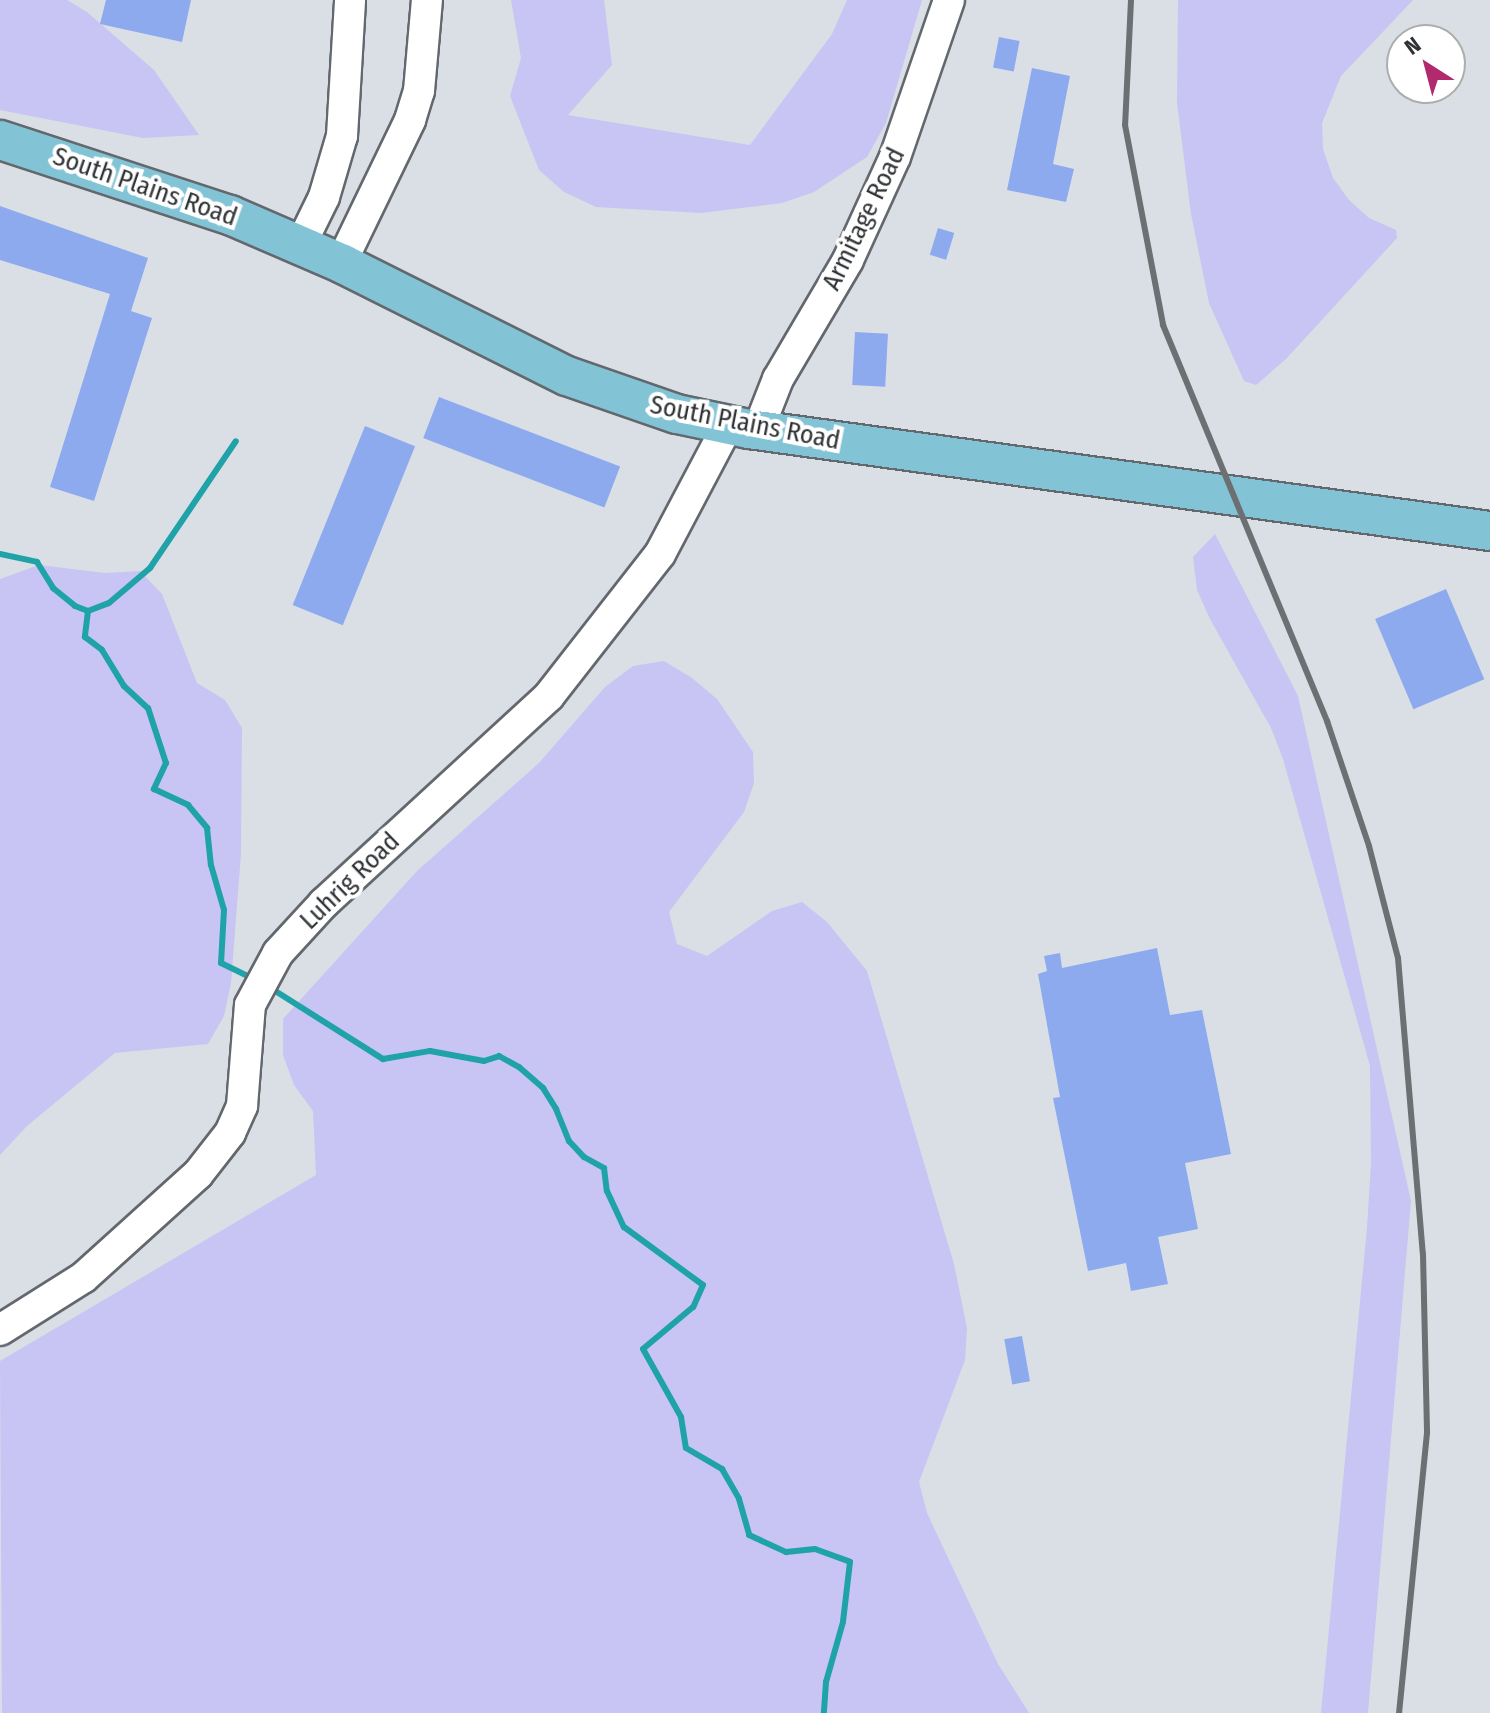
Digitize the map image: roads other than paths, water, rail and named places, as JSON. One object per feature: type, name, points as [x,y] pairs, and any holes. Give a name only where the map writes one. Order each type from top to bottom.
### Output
[{"type":"main road","name":"South Plains Road","points":[[0,140],[164,191],[301,244],[567,376],[633,401],[743,427],[1490,531]]},
{"type":"street","points":[[301,244],[324,197],[342,136],[350,0]]},
{"type":"street","points":[[341,263],[410,120],[419,91],[427,0]]},
{"type":"street","name":"Armitage Road","points":[[743,427],[778,379],[848,260],[895,157],[949,0]]},
{"type":"street","name":"Luhrig Road","points":[[0,1330],[84,1277],[198,1174],[230,1133],[242,1106],[250,1005],[278,953],[324,903],[549,696],[660,554],[743,427]]},
{"type":"waterway","points":[[88,611],[109,603],[150,568],[236,441]]},
{"type":"waterway","points":[[0,554],[37,562],[53,588],[75,606],[88,611],[85,637],[102,650],[124,686],[148,708],[166,763],[154,789],[188,805],[207,828],[211,865],[224,910],[221,963],[256,980]]},
{"type":"waterway","points":[[269,987],[383,1059],[430,1051],[484,1061],[499,1056],[519,1067],[543,1088],[556,1109],[569,1141],[584,1157],[604,1168],[607,1191],[624,1227],[703,1285],[693,1307],[643,1349],[681,1417],[686,1448],[722,1469],[739,1499],[749,1535],[786,1552],[815,1549],[850,1562],[843,1622],[826,1682],[824,1713]]},
{"type":"railway","points":[[1131,0],[1125,125],[1163,325],[1327,721],[1369,846],[1398,958],[1423,1254],[1427,1433],[1399,1713]]}]
